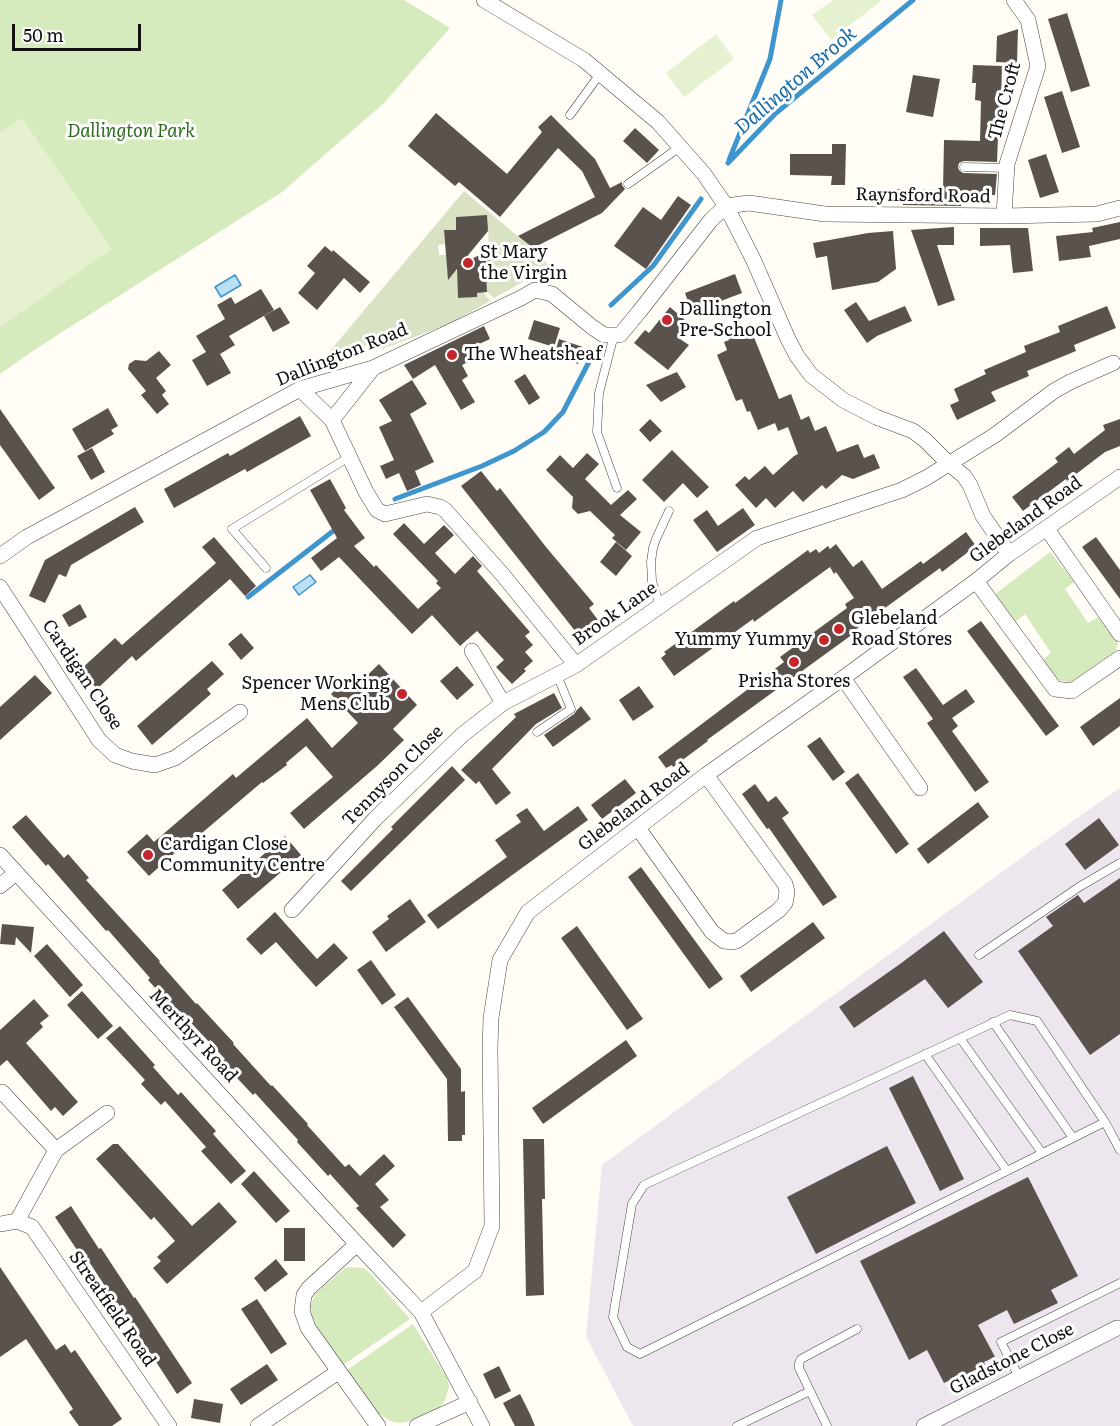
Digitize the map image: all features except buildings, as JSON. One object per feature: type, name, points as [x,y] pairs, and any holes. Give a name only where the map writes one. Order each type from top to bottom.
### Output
[{"type":"street","points":[[484,0],[584,60],[658,122],[704,174],[726,206],[753,259],[788,339],[811,375],[860,410],[913,431],[925,440],[964,476],[983,516],[1009,554]]},
{"type":"street","name":"The Croft","points":[[1004,216],[1007,164],[1038,66],[1028,20],[1014,0]]},
{"type":"street","name":"Raynsford Road","points":[[726,206],[749,203],[825,214],[1004,216],[1097,214],[1120,208]]},
{"type":"street","points":[[609,335],[620,335],[711,220],[726,206]]},
{"type":"street","name":"Dallington Road","points":[[0,556],[27,537],[300,389],[373,368],[535,290],[552,294],[592,327],[609,335]]},
{"type":"street","name":"Brook Lane","points":[[300,389],[332,420],[376,510],[385,514],[427,504],[445,510],[502,574],[576,665],[757,538],[902,490],[926,478],[995,435],[1054,391],[1113,363]]},
{"type":"street","points":[[332,420],[373,368]]},
{"type":"street","name":"Glebeland Road","points":[[421,1312],[475,1271],[492,1226],[489,1047],[491,1018],[500,960],[528,912],[706,775],[976,581],[1009,554],[1120,477]]},
{"type":"street","points":[[1047,528],[1120,634]]},
{"type":"street","points":[[976,581],[1055,689],[1072,691],[1120,658]]},
{"type":"street","name":"Cardigan Close","points":[[0,587],[99,740],[115,754],[132,761],[155,765],[175,758],[240,712]]},
{"type":"street","points":[[472,651],[503,703]]},
{"type":"street","name":"Tennyson Close","points":[[292,910],[383,812],[462,735],[503,703],[576,665]]},
{"type":"street","points":[[843,678],[920,788]]},
{"type":"street","points":[[638,828],[712,932],[724,941],[738,940],[779,910],[786,899],[785,884],[706,775]]},
{"type":"street","name":"Merthyr Road","points":[[0,855],[421,1312],[482,1426]]},
{"type":"street","points":[[0,886],[16,873]]},
{"type":"street","points":[[2,1092],[56,1150]]},
{"type":"street","points":[[0,1224],[17,1221],[56,1150],[107,1113]]},
{"type":"street","name":"Streatfield Road","points":[[17,1221],[32,1227],[170,1426]]},
{"type":"street","points":[[357,1244],[309,1288],[304,1295],[302,1311],[308,1328],[378,1426]]},
{"type":"street","name":"Gladstone Close","points":[[924,1426],[943,1422],[1019,1377],[1119,1327]]},
{"type":"street","points":[[258,1426],[338,1372]]},
{"type":"street","points":[[417,1426],[470,1402]]},
{"type":"lane","points":[[570,115],[600,74]]},
{"type":"lane","points":[[628,184],[680,147]]},
{"type":"lane","points":[[964,167],[1007,168]]},
{"type":"lane","points":[[609,335],[599,393],[597,432],[617,488]]},
{"type":"lane","points":[[266,568],[232,529],[349,457]]},
{"type":"lane","points":[[660,606],[652,581],[651,562],[656,539],[669,511]]},
{"type":"lane","points":[[537,732],[570,709],[557,675]]},
{"type":"lane","points":[[978,955],[1079,887],[1120,863]]},
{"type":"lane","points":[[1106,1122],[640,1354],[627,1347],[613,1317],[632,1204],[644,1185],[1010,1015],[1037,1021],[1106,1122],[1120,1150]]},
{"type":"lane","points":[[993,1022],[1073,1138]]},
{"type":"lane","points":[[960,1038],[1042,1154]]},
{"type":"lane","points":[[925,1054],[1006,1171]]},
{"type":"lane","points":[[1019,1377],[1001,1342],[1120,1283]]},
{"type":"lane","points":[[828,1426],[799,1368],[799,1363],[801,1359],[857,1329]]},
{"type":"lane","points":[[737,1426],[810,1391]]},
{"type":"shaded area","points":[[1120,788],[1120,1426],[633,1426],[586,1337],[602,1165]]},
{"type":"green space","name":"Dallington Park","points":[[0,0],[404,0],[450,28],[384,103],[282,192],[0,374]]},
{"type":"green space","points":[[833,0],[881,1],[831,40],[812,15]]},
{"type":"green space","points":[[716,34],[734,59],[684,97],[666,73]]},
{"type":"green space","points":[[22,118],[112,249],[0,327],[0,133]]},
{"type":"green space","points":[[464,191],[533,249],[550,267],[494,298],[487,292],[486,271],[490,271],[488,228],[477,228],[476,216],[456,217],[456,230],[444,230],[445,244],[438,245],[439,255],[446,255],[447,272],[457,271],[458,298],[476,297],[477,293],[483,292],[490,301],[449,324],[382,349],[376,343],[325,357]]},
{"type":"green space","points":[[1050,552],[1074,582],[1065,589],[1088,623],[1098,617],[1118,643],[1115,653],[1072,683],[1055,679],[1043,660],[1051,653],[1025,614],[1014,623],[994,595]]},
{"type":"green space","points":[[349,1267],[363,1268],[370,1273],[410,1319],[343,1365],[312,1319],[310,1306],[316,1293]]},
{"type":"green space","points":[[413,1324],[447,1378],[449,1387],[445,1401],[439,1408],[429,1415],[398,1423],[379,1414],[347,1370]]},
{"type":"water","points":[[235,275],[241,285],[221,297],[215,287]]},
{"type":"water","points":[[310,575],[316,582],[299,595],[293,587]]},
{"type":"waterway","points":[[729,160],[770,59],[781,0]]},
{"type":"waterway","name":"Dallington Brook","points":[[728,163],[776,113],[913,0]]},
{"type":"waterway","name":"Dallington Brook","points":[[611,305],[653,266],[701,199]]},
{"type":"waterway","name":"Dallington Brook","points":[[395,499],[482,466],[514,451],[544,432],[563,412],[592,356]]},
{"type":"waterway","name":"Dallington Brook","points":[[248,597],[337,528]]},
{"type":"place","name":"St Mary the Virgin","points":[[468,263]]},
{"type":"place","name":"Dallington Pre-School","points":[[667,320]]},
{"type":"place","name":"The Wheatsheaf","points":[[452,355]]},
{"type":"place","name":"Glebeland Road Stores","points":[[839,629]]},
{"type":"place","name":"Yummy Yummy","points":[[824,640]]},
{"type":"place","name":"Prisha Stores","points":[[794,662]]},
{"type":"place","name":"Spencer Working Mens Club","points":[[402,694]]},
{"type":"place","name":"Cardigan Close Community Centre","points":[[148,855]]}]
